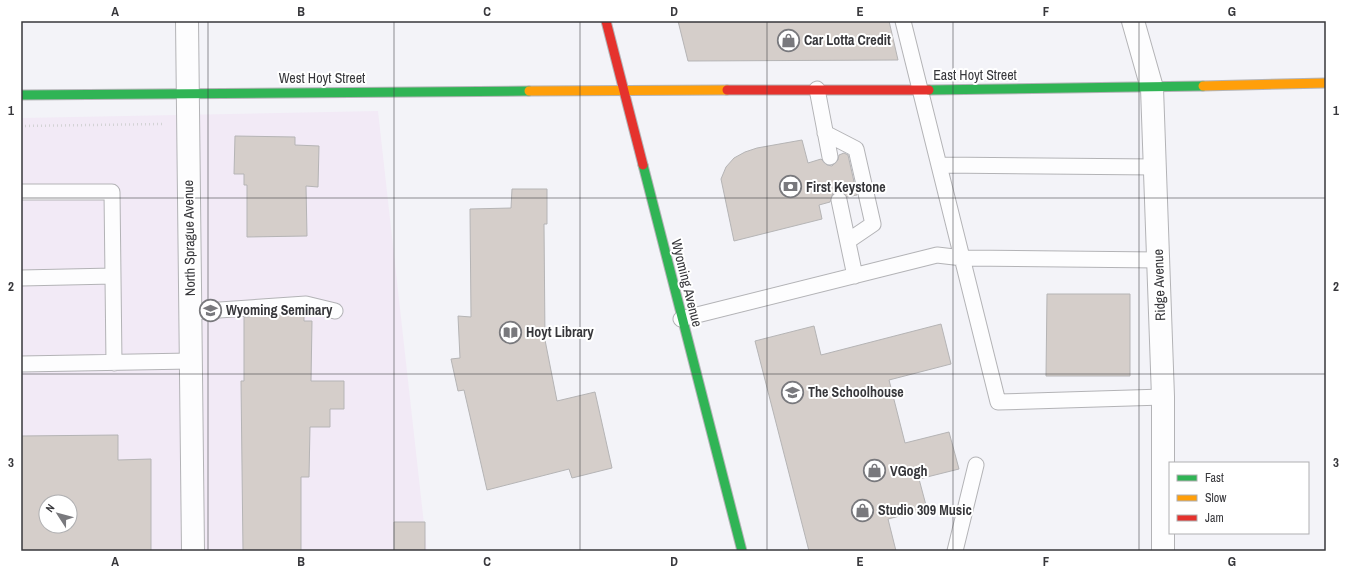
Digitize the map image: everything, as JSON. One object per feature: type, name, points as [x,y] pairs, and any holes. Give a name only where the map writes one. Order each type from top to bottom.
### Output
[{"type":"street","name":"North Sprague Avenue","points":[[186,21],[193,551]]},
{"type":"street","name":"Wyoming Avenue","points":[[606,21],[681,319],[742,551]]},
{"type":"street","name":"Ridge Avenue","points":[[1133,21],[1152,88],[1163,397],[1163,551]]},
{"type":"street","name":"East Hoyt Street","points":[[624,90],[1152,88],[1326,83]]},
{"type":"street","name":"West Hoyt Street","points":[[21,95],[187,92],[624,90]]},
{"type":"lane","points":[[903,21],[998,402],[1163,397]]},
{"type":"lane","points":[[817,89],[830,157]]},
{"type":"lane","points":[[825,133],[856,149],[873,224],[848,241]]},
{"type":"lane","points":[[940,165],[1155,167]]},
{"type":"lane","points":[[21,192],[112,192],[114,363]]},
{"type":"lane","points":[[839,200],[855,276]]},
{"type":"lane","points":[[681,319],[937,255],[963,258],[1158,260]]},
{"type":"lane","points":[[21,278],[113,276]]},
{"type":"lane","points":[[190,312],[306,304],[335,311]]},
{"type":"lane","points":[[21,364],[190,361]]},
{"type":"lane","points":[[955,551],[976,465]]},
{"type":"path","points":[[21,126],[166,124]]},
{"type":"shaded area","name":"Wyoming Seminary","points":[[378,111],[427,551],[21,551],[21,118]]},
{"type":"building","name":"Car Lotta Credit","points":[[678,21],[889,21],[898,60],[688,61]]},
{"type":"building","points":[[235,136],[295,137],[295,145],[319,146],[318,187],[306,186],[307,236],[247,237],[247,185],[244,185],[244,174],[234,174]]},
{"type":"building","name":"First Keystone","points":[[802,140],[808,163],[821,159],[827,165],[832,166],[838,160],[839,155],[844,153],[848,155],[857,195],[847,197],[841,191],[833,193],[830,202],[819,205],[822,219],[734,241],[721,179],[726,167],[734,158],[745,152],[757,148]]},
{"type":"building","name":"Hoyt Library","points":[[512,189],[547,189],[547,224],[544,224],[545,340],[557,401],[595,392],[612,468],[572,478],[569,469],[487,490],[464,390],[458,391],[451,359],[460,358],[458,316],[471,317],[470,209],[511,208]]},
{"type":"building","points":[[1047,294],[1130,294],[1130,376],[1046,376]]},
{"type":"building","points":[[304,314],[304,321],[312,321],[311,381],[344,381],[344,409],[330,409],[330,427],[310,427],[309,477],[301,477],[301,551],[243,551],[241,381],[244,381],[244,317]]},
{"type":"building","points":[[941,324],[951,364],[889,380],[905,443],[949,432],[959,469],[919,479],[927,509],[888,519],[896,551],[809,551],[755,341],[814,326],[821,355]]},
{"type":"building","points":[[118,435],[118,460],[151,459],[151,551],[21,551],[21,436]]},
{"type":"building","points":[[394,522],[425,522],[425,551],[394,551]]},
{"type":"traffic: fast","points":[[929,90],[1203,86]]},
{"type":"traffic: fast","points":[[21,95],[529,91]]},
{"type":"traffic: fast","points":[[643,165],[742,551]]},
{"type":"traffic: slow","points":[[1203,86],[1326,83]]},
{"type":"traffic: slow","points":[[529,91],[727,90]]},
{"type":"traffic: jam","points":[[606,21],[643,165]]},
{"type":"traffic: jam","points":[[727,90],[929,90]]},
{"type":"place","name":"Car Lotta Credit","points":[[788,40]]},
{"type":"place","name":"First Keystone","points":[[790,187]]},
{"type":"place","name":"Wyoming Seminary","points":[[211,310]]},
{"type":"place","name":"Hoyt Library","points":[[510,332]]},
{"type":"place","name":"The Schoolhouse","points":[[793,392]]},
{"type":"place","name":"VGogh","points":[[874,471]]},
{"type":"place","name":"Studio 309 Music","points":[[863,510]]}]
